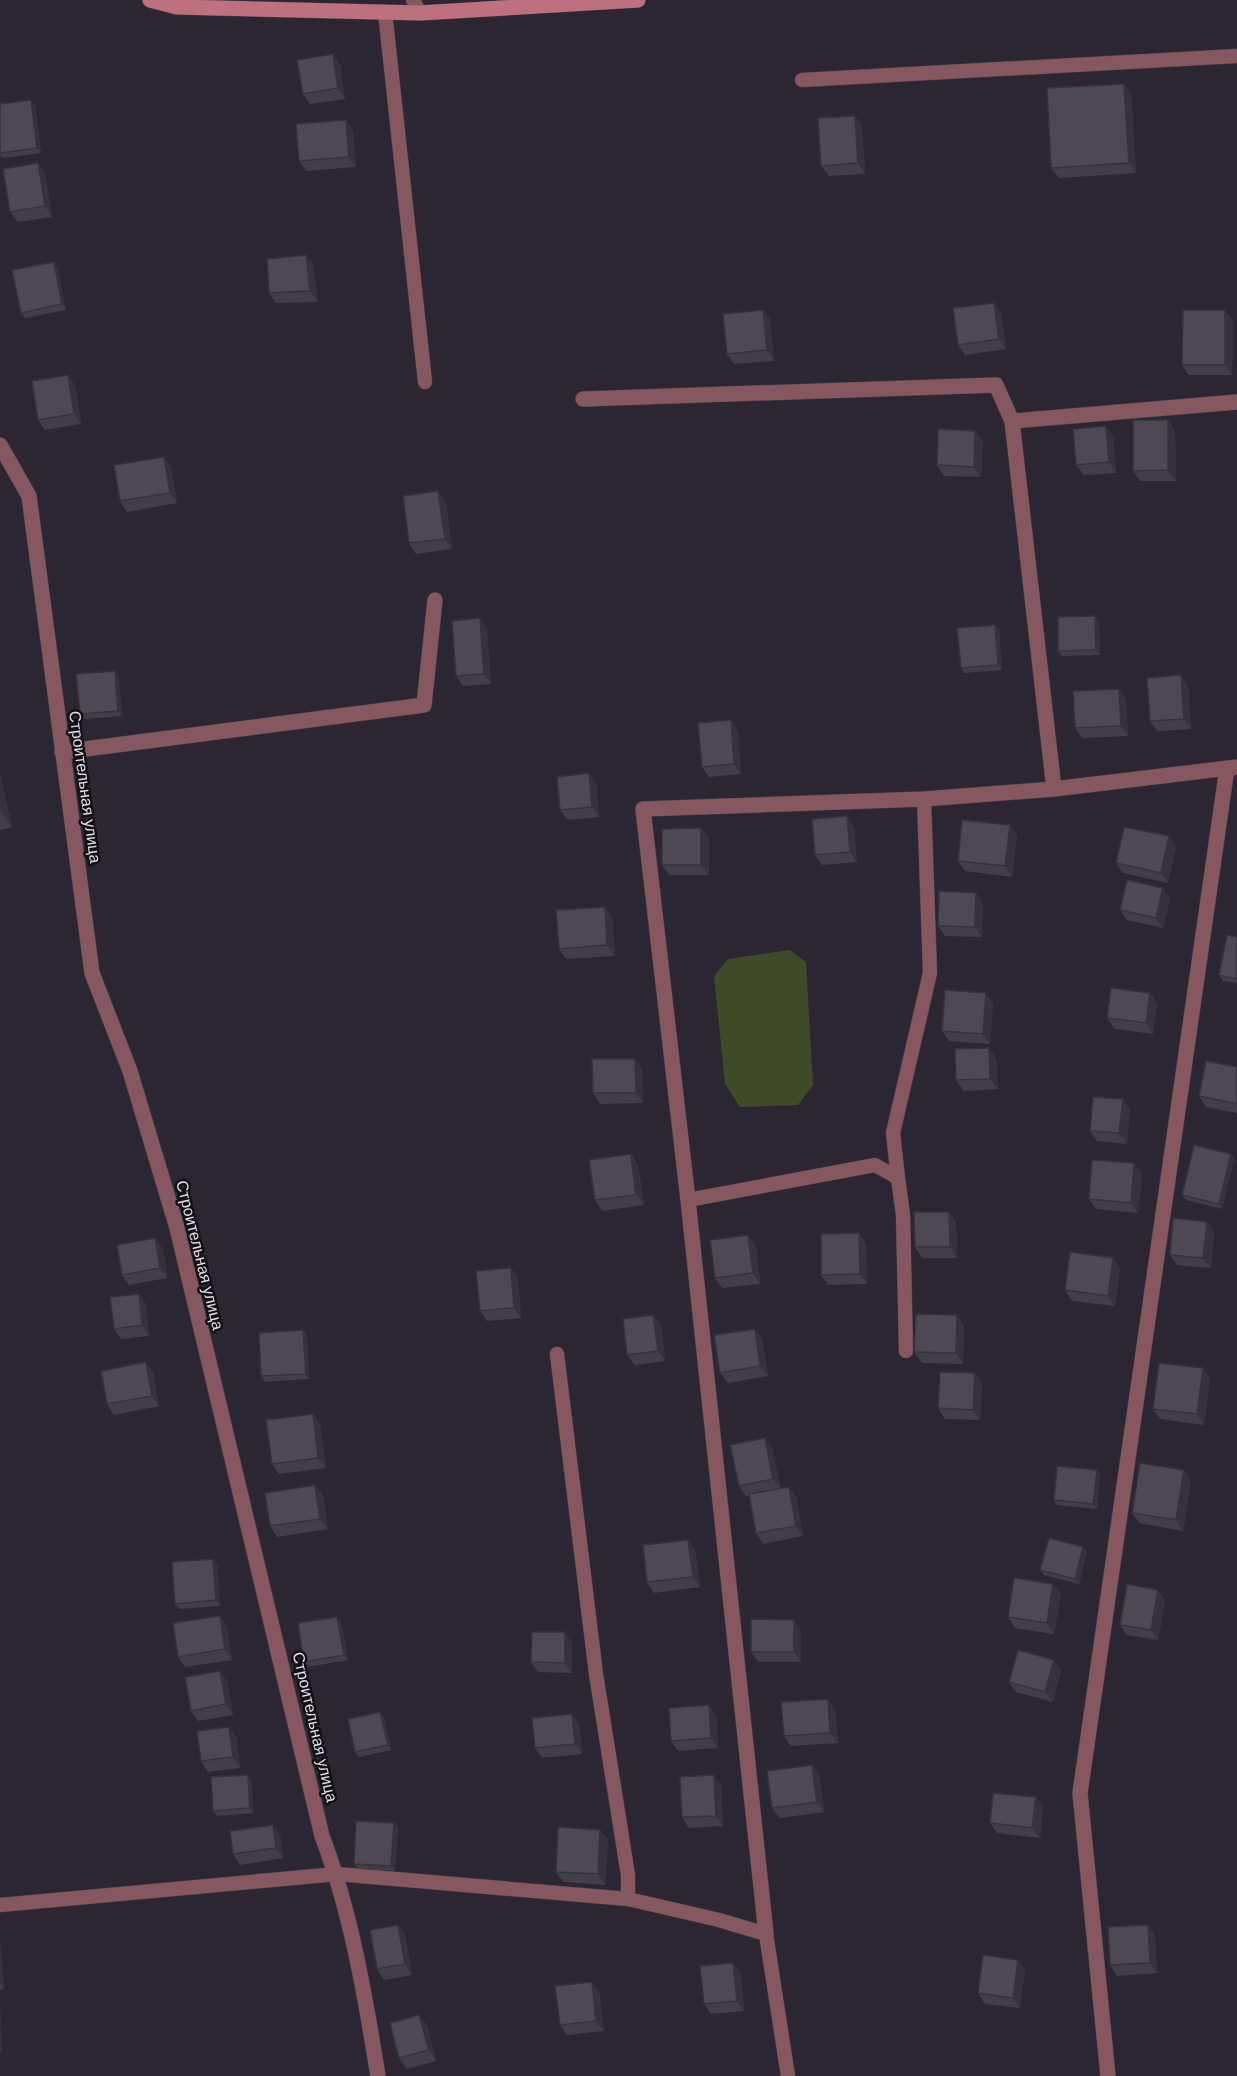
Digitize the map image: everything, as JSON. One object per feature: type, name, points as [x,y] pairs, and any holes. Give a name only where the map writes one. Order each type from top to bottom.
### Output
[{"type":"main road","points":[[150,0],[177,7],[385,12],[416,6],[638,0]]},
{"type":"street","points":[[583,399],[996,385],[1012,422],[1054,789]]},
{"type":"street","points":[[1012,422],[1237,402]]},
{"type":"street","name":"Строительная улица","points":[[0,445],[29,496],[92,973],[130,1071],[177,1228],[322,1836],[337,1874],[366,2000],[378,2076]]},
{"type":"street","points":[[62,752],[424,705],[435,600]]},
{"type":"street","points":[[766,1934],[688,1200],[643,809],[924,799],[1054,789],[1232,767],[1080,1793],[1108,2076]]},
{"type":"lane","points":[[385,12],[425,382]]},
{"type":"lane","points":[[802,80],[1237,56]]},
{"type":"lane","points":[[906,1351],[903,1215],[894,1134],[930,973],[924,799]]},
{"type":"lane","points":[[688,1200],[875,1165],[898,1178]]},
{"type":"lane","points":[[557,1354],[596,1674],[628,1875],[628,1899]]},
{"type":"lane","points":[[0,1905],[337,1874],[628,1899],[719,1920],[766,1934],[788,2076]]},
{"type":"green space","points":[[790,950],[806,962],[813,1085],[798,1105],[740,1107],[725,1084],[714,976],[728,959]]},
{"type":"building","points":[[333,54],[338,88],[303,94],[297,60]]},
{"type":"building","points":[[1124,84],[1129,163],[1051,168],[1047,88]]},
{"type":"building","points":[[31,100],[37,148],[0,153],[0,104]]},
{"type":"building","points":[[855,116],[858,163],[821,166],[818,118]]},
{"type":"building","points":[[346,120],[349,157],[299,161],[296,124]]},
{"type":"building","points":[[38,163],[45,206],[10,212],[3,169]]},
{"type":"building","points":[[306,255],[310,291],[269,293],[267,259]]},
{"type":"building","points":[[54,262],[62,304],[21,313],[12,270]]},
{"type":"building","points":[[994,303],[999,339],[958,345],[953,308]]},
{"type":"building","points":[[763,310],[767,350],[727,354],[723,314]]},
{"type":"building","points":[[1183,310],[1225,310],[1225,365],[1182,365]]},
{"type":"building","points":[[68,375],[74,414],[38,420],[32,381]]},
{"type":"building","points":[[1133,420],[1168,420],[1168,470],[1133,471]]},
{"type":"building","points":[[1106,426],[1109,462],[1076,465],[1073,429]]},
{"type":"building","points":[[938,429],[975,431],[974,467],[937,465]]},
{"type":"building","points":[[164,457],[170,493],[120,501],[114,465]]},
{"type":"building","points":[[438,491],[445,539],[409,543],[403,496]]},
{"type":"building","points":[[1095,616],[1096,650],[1058,651],[1058,617]]},
{"type":"building","points":[[480,618],[484,674],[456,676],[452,621]]},
{"type":"building","points":[[995,625],[998,665],[961,668],[957,628]]},
{"type":"building","points":[[115,671],[118,711],[80,714],[76,674]]},
{"type":"building","points":[[1181,675],[1184,719],[1150,721],[1147,678]]},
{"type":"building","points":[[1119,689],[1121,726],[1075,728],[1073,691]]},
{"type":"building","points":[[731,720],[734,764],[702,767],[698,723]]},
{"type":"building","points":[[589,773],[592,807],[560,810],[557,777]]},
{"type":"building","points":[[847,816],[850,852],[815,855],[812,819]]},
{"type":"building","points":[[962,820],[1010,825],[1005,866],[958,861]]},
{"type":"building","points":[[1124,827],[1169,836],[1161,873],[1116,863]]},
{"type":"building","points":[[701,828],[701,865],[662,865],[662,829]]},
{"type":"building","points":[[1127,880],[1163,888],[1156,918],[1120,910]]},
{"type":"building","points":[[939,891],[976,893],[975,927],[938,926]]},
{"type":"building","points":[[605,907],[607,945],[559,949],[556,910]]},
{"type":"building","points":[[1227,935],[1237,937],[1237,979],[1219,975]]},
{"type":"building","points":[[1111,988],[1150,993],[1146,1023],[1107,1018]]},
{"type":"building","points":[[945,990],[986,993],[983,1034],[942,1031]]},
{"type":"building","points":[[989,1048],[990,1079],[956,1080],[955,1049]]},
{"type":"building","points":[[592,1059],[635,1059],[636,1093],[593,1093]]},
{"type":"building","points":[[1206,1061],[1237,1067],[1237,1104],[1199,1096]]},
{"type":"building","points":[[1093,1097],[1123,1099],[1119,1133],[1090,1131]]},
{"type":"building","points":[[1194,1145],[1231,1154],[1219,1204],[1182,1195]]},
{"type":"building","points":[[631,1154],[636,1195],[595,1200],[589,1160]]},
{"type":"building","points":[[1092,1160],[1134,1163],[1131,1203],[1089,1199]]},
{"type":"building","points":[[914,1212],[949,1212],[950,1247],[915,1247]]},
{"type":"building","points":[[1173,1218],[1207,1222],[1203,1258],[1170,1255]]},
{"type":"building","points":[[859,1233],[860,1274],[821,1275],[821,1234]]},
{"type":"building","points":[[748,1235],[753,1273],[715,1278],[710,1240]]},
{"type":"building","points":[[155,1238],[160,1268],[122,1275],[117,1245]]},
{"type":"building","points":[[1070,1252],[1113,1258],[1108,1296],[1065,1290]]},
{"type":"building","points":[[511,1268],[514,1308],[480,1311],[476,1271]]},
{"type":"building","points":[[139,1294],[142,1325],[114,1329],[110,1297]]},
{"type":"building","points":[[916,1314],[957,1315],[956,1353],[914,1352]]},
{"type":"building","points":[[653,1315],[658,1351],[627,1355],[623,1319]]},
{"type":"building","points":[[755,1329],[760,1366],[720,1373],[714,1335]]},
{"type":"building","points":[[303,1330],[306,1374],[261,1376],[259,1333]]},
{"type":"building","points":[[146,1362],[152,1396],[107,1404],[101,1371]]},
{"type":"building","points":[[1159,1363],[1203,1368],[1197,1414],[1153,1409]]},
{"type":"building","points":[[940,1372],[975,1373],[973,1410],[938,1408]]},
{"type":"building","points":[[313,1414],[318,1458],[272,1464],[266,1420]]},
{"type":"building","points":[[765,1438],[773,1479],[739,1486],[730,1445]]},
{"type":"building","points":[[1140,1463],[1184,1470],[1176,1520],[1132,1513]]},
{"type":"building","points":[[1057,1466],[1097,1470],[1093,1504],[1054,1500]]},
{"type":"building","points":[[315,1485],[320,1519],[270,1526],[265,1493]]},
{"type":"building","points":[[789,1487],[796,1526],[756,1533],[749,1494]]},
{"type":"building","points":[[1049,1538],[1083,1547],[1075,1579],[1040,1570]]},
{"type":"building","points":[[688,1540],[693,1577],[647,1582],[643,1545]]},
{"type":"building","points":[[213,1559],[216,1600],[175,1604],[172,1562]]},
{"type":"building","points":[[1014,1578],[1053,1584],[1047,1623],[1008,1617]]},
{"type":"building","points":[[1127,1584],[1158,1590],[1151,1630],[1120,1625]]},
{"type":"building","points":[[220,1616],[225,1649],[178,1657],[173,1623]]},
{"type":"building","points":[[337,1617],[344,1655],[304,1662],[298,1623]]},
{"type":"building","points":[[751,1619],[794,1620],[794,1652],[751,1652]]},
{"type":"building","points":[[532,1632],[565,1632],[565,1663],[531,1662]]},
{"type":"building","points":[[1018,1650],[1054,1660],[1045,1692],[1009,1682]]},
{"type":"building","points":[[220,1671],[226,1704],[191,1711],[185,1677]]},
{"type":"building","points":[[828,1699],[830,1733],[784,1736],[781,1702]]},
{"type":"building","points":[[709,1705],[711,1738],[671,1741],[669,1708]]},
{"type":"building","points":[[380,1712],[388,1745],[355,1752],[348,1719]]},
{"type":"building","points":[[572,1714],[575,1744],[535,1748],[532,1718]]},
{"type":"building","points":[[229,1727],[233,1757],[201,1761],[197,1731]]},
{"type":"building","points":[[812,1765],[817,1802],[772,1808],[767,1771]]},
{"type":"building","points":[[248,1775],[250,1808],[213,1811],[211,1777]]},
{"type":"building","points":[[714,1775],[716,1816],[682,1817],[680,1777]]},
{"type":"building","points":[[993,1793],[1036,1797],[1032,1828],[990,1823]]},
{"type":"building","points":[[356,1821],[394,1823],[391,1866],[354,1864]]},
{"type":"building","points":[[273,1825],[276,1848],[233,1854],[230,1831]]},
{"type":"building","points":[[558,1827],[600,1830],[598,1874],[556,1872]]},
{"type":"building","points":[[398,1925],[405,1964],[377,1969],[370,1930]]},
{"type":"building","points":[[1148,1925],[1150,1963],[1110,1965],[1108,1927]]},
{"type":"building","points":[[983,1955],[1018,1960],[1013,1998],[978,1993]]},
{"type":"building","points":[[733,1963],[737,2001],[704,2004],[700,1966]]},
{"type":"building","points":[[592,1982],[596,2021],[560,2025],[555,1986]]},
{"type":"building","points":[[419,2015],[429,2050],[399,2058],[390,2023]]}]
